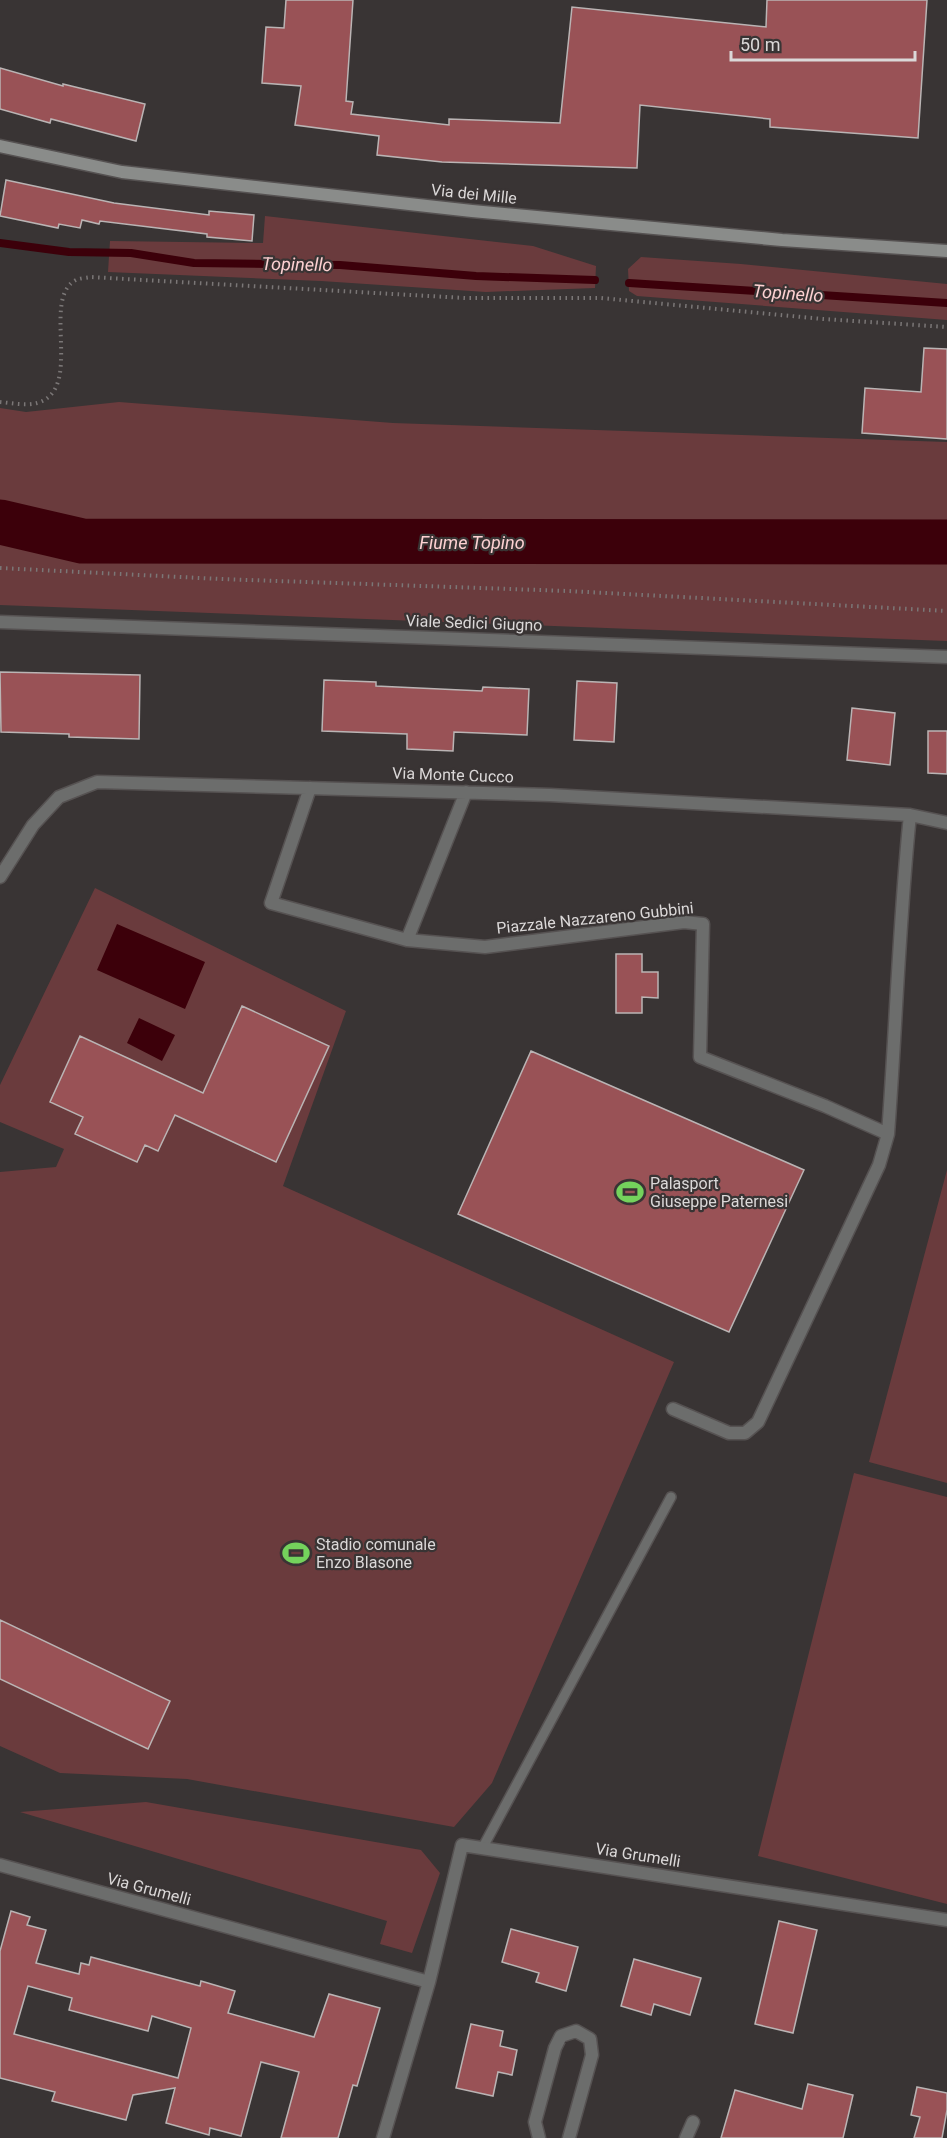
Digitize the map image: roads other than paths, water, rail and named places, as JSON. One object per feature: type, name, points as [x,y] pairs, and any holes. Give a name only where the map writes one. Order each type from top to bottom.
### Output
[{"type":"main road","name":"Via dei Mille","points":[[0,146],[122,172],[472,211],[782,240],[947,251]]},
{"type":"street","name":"Viale Sedici Giugno","points":[[0,622],[947,657]]},
{"type":"street","name":"Via Monte Cucco","points":[[0,877],[33,825],[59,797],[97,782],[550,795],[910,814],[947,823]]},
{"type":"street","name":"Piazzale Nazzareno Gubbini","points":[[310,788],[271,903],[407,940],[485,947],[684,922],[703,924],[700,1057],[825,1106],[888,1134]]},
{"type":"street","points":[[407,940],[466,792]]},
{"type":"street","points":[[673,1409],[729,1433],[745,1433],[758,1422],[879,1165],[888,1134],[903,882],[910,814]]},
{"type":"street","name":"Via Grumelli","points":[[383,2138],[429,1982],[462,1845],[947,1920]]},
{"type":"street","name":"Via Grumelli","points":[[0,1865],[429,1982]]},
{"type":"street","points":[[539,2138],[535,2122],[555,2048],[561,2036],[576,2031],[590,2039],[592,2055],[569,2138]]},
{"type":"street","points":[[686,2138],[693,2122]]},
{"type":"lane","points":[[483,1847],[671,1497]]},
{"type":"waterway","name":"Topinello","points":[[0,243],[69,252],[131,253],[194,263],[340,265],[476,276],[595,280]]},
{"type":"waterway","name":"Topinello","points":[[629,283],[947,303]]},
{"type":"waterway","name":"Fiume Topino","points":[[0,522],[82,541],[947,542]]},
{"type":"place","name":"Palasport Giuseppe Paternesi","points":[[630,1192]]},
{"type":"place","name":"Stadio comunale Enzo Blasone","points":[[296,1553]]}]
